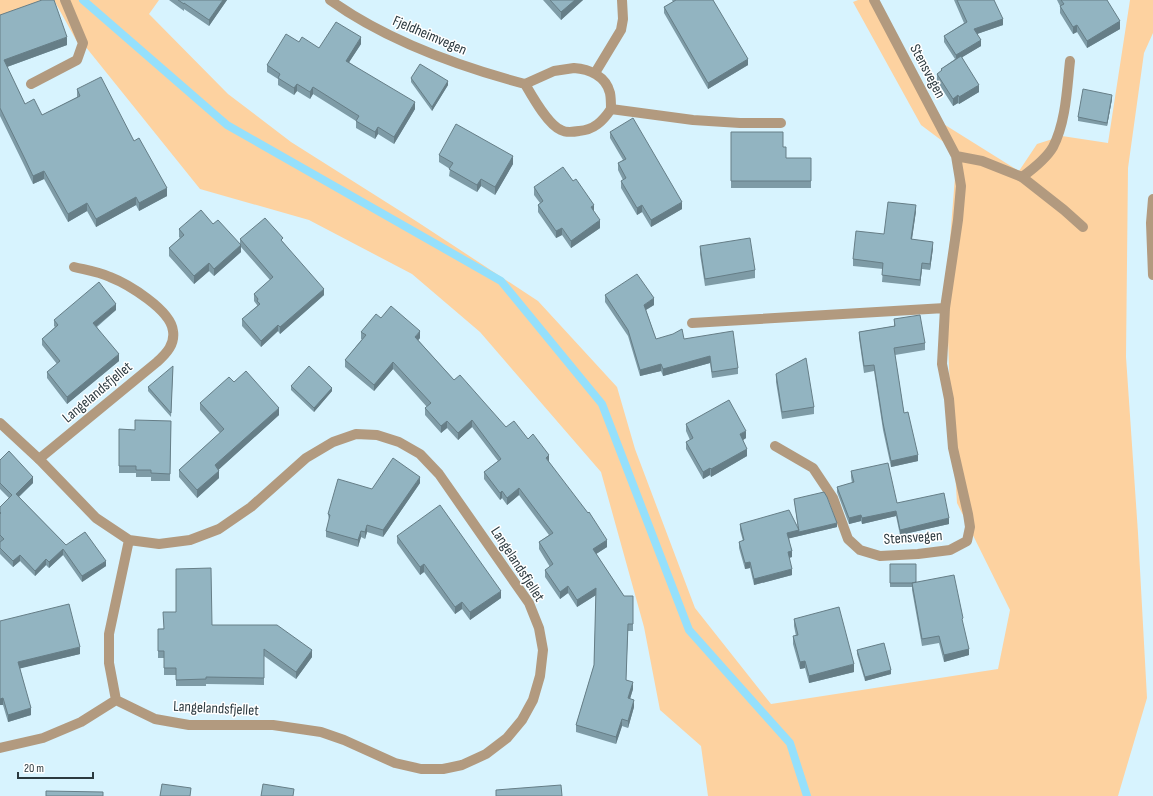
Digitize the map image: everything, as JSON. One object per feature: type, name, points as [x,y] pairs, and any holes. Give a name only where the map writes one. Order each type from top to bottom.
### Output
[{"type":"street","points":[[32,84],[77,60],[82,43],[65,0]]},
{"type":"street","name":"Fjeldheimvegen","points":[[330,0],[360,21],[404,42],[490,75],[525,84]]},
{"type":"street","points":[[595,73],[621,30],[623,19],[622,0]]},
{"type":"street","name":"Stensvegen","points":[[775,446],[813,468],[833,498],[848,539],[860,550],[880,556],[918,554],[950,550],[967,541],[970,527],[953,448],[949,399],[942,364],[945,308],[958,220],[961,186],[956,156],[874,0]]},
{"type":"street","points":[[1022,177],[1038,164],[1053,148],[1061,129],[1070,61]]},
{"type":"street","points":[[574,68],[584,69],[595,73],[607,84],[610,93],[611,109],[602,121],[591,128],[582,131],[570,132],[561,130],[554,126],[542,111],[525,84],[554,71],[574,68]]},
{"type":"street","points":[[611,109],[694,120],[740,123],[781,122]]},
{"type":"street","points":[[956,156],[982,161],[1022,177],[1083,227]]},
{"type":"street","points":[[1153,200],[1151,223],[1153,276]]},
{"type":"street","name":"Langelandsfjellet","points":[[39,459],[158,362],[167,353],[172,344],[174,332],[172,326],[165,314],[145,297],[110,276],[74,267]]},
{"type":"street","points":[[692,323],[945,308]]},
{"type":"street","name":"Langelandsfjellet","points":[[0,423],[39,459],[96,518],[129,540],[159,544],[190,540],[219,529],[251,507],[306,458],[333,442],[356,434],[377,435],[399,442],[420,454],[439,474],[528,602],[539,628],[543,650],[540,676],[532,700],[522,720],[507,738],[486,754],[462,765],[443,769],[421,769],[395,763],[344,740],[321,732],[273,725],[189,725],[155,719],[116,700]]},
{"type":"street","points":[[0,748],[43,738],[81,722],[116,700],[109,662],[109,634],[129,540]]},
{"type":"shaded area","points":[[0,0],[159,0],[149,14],[228,94],[291,142],[416,221],[538,301],[617,387],[635,449],[695,608],[771,704],[998,669],[1010,610],[957,503],[950,391],[946,290],[957,152],[921,125],[853,2],[858,0],[874,0],[942,123],[1019,171],[1037,144],[1062,136],[1108,143],[1130,0],[1153,0],[1153,33],[1144,53],[1128,168],[1126,357],[1147,698],[1118,796],[708,796],[701,746],[660,710],[644,627],[601,472],[480,332],[412,274],[309,220],[200,189],[85,46],[80,47],[55,2],[0,16]]},
{"type":"building","points":[[42,0],[54,0],[67,37],[4,60],[25,104],[34,99],[42,115],[80,96],[77,89],[101,77],[134,141],[139,138],[167,188],[139,203],[136,197],[96,219],[87,203],[68,214],[44,171],[33,176],[0,108],[0,15]]},
{"type":"building","points":[[178,0],[223,0],[209,20]]},
{"type":"building","points":[[550,0],[575,0],[561,12]]},
{"type":"building","points":[[676,0],[713,0],[748,59],[708,83],[664,7]]},
{"type":"building","points":[[957,0],[994,0],[1003,19],[974,29],[981,40],[956,55],[944,36],[967,22]]},
{"type":"building","points":[[1061,0],[1107,0],[1120,21],[1087,41],[1077,25],[1073,27],[1060,6],[1064,4]]},
{"type":"building","points":[[336,22],[361,37],[346,61],[415,102],[394,137],[378,127],[375,132],[356,121],[359,116],[313,87],[310,92],[297,84],[294,88],[278,78],[280,74],[267,65],[286,34],[299,42],[302,37],[319,48]]},
{"type":"building","points":[[961,56],[979,85],[953,99],[937,74],[942,70],[941,69]]},
{"type":"building","points":[[420,64],[448,81],[432,107],[411,78]]},
{"type":"building","points":[[1083,89],[1112,95],[1107,123],[1078,117]]},
{"type":"building","points":[[633,118],[682,202],[651,220],[642,205],[637,208],[621,181],[626,178],[618,163],[626,159],[610,132]]},
{"type":"building","points":[[456,124],[513,156],[495,187],[481,179],[477,185],[449,169],[453,163],[439,155]]},
{"type":"building","points":[[731,132],[783,132],[783,147],[786,147],[786,158],[811,158],[811,181],[731,181]]},
{"type":"building","points":[[563,167],[573,181],[576,179],[594,205],[591,207],[600,220],[571,241],[562,228],[556,231],[538,205],[543,201],[534,187]]},
{"type":"building","points":[[888,202],[916,205],[911,239],[933,242],[930,264],[922,263],[920,280],[882,275],[883,263],[853,259],[856,231],[884,234]]},
{"type":"building","points":[[201,210],[213,224],[218,220],[241,245],[214,269],[209,263],[194,276],[169,248],[184,235],[179,229]]},
{"type":"building","points":[[265,218],[283,238],[281,240],[324,289],[280,327],[278,325],[261,341],[242,319],[260,304],[254,294],[273,277],[240,239]]},
{"type":"building","points":[[750,238],[755,270],[705,279],[700,246]]},
{"type":"building","points":[[637,274],[654,298],[644,305],[656,339],[673,334],[682,329],[684,339],[733,331],[738,368],[712,372],[710,356],[663,369],[661,364],[640,370],[628,330],[605,295]]},
{"type":"building","points":[[99,282],[116,304],[93,323],[119,354],[67,397],[47,372],[60,361],[42,339],[58,325],[54,320]]},
{"type":"building","points":[[391,306],[420,331],[415,337],[454,380],[460,375],[506,427],[514,421],[528,439],[533,434],[549,455],[546,458],[588,513],[589,512],[607,540],[593,549],[624,596],[633,596],[633,624],[628,624],[626,680],[633,682],[628,698],[634,700],[628,721],[622,719],[616,737],[576,725],[594,665],[596,588],[577,600],[568,586],[560,592],[545,570],[553,564],[539,542],[553,533],[519,488],[507,498],[502,491],[500,493],[484,472],[501,459],[472,420],[458,433],[447,421],[441,426],[425,408],[431,403],[393,362],[374,385],[345,360],[366,335],[361,332],[376,314],[381,318]]},
{"type":"building","points":[[920,315],[925,343],[894,348],[904,413],[908,412],[918,455],[891,461],[883,423],[874,365],[864,366],[859,332],[895,326],[894,319]]},
{"type":"building","points":[[806,358],[814,407],[782,412],[776,374]]},
{"type":"building","points":[[173,366],[171,413],[148,387]]},
{"type":"building","points":[[309,366],[332,388],[314,408],[291,386]]},
{"type":"building","points":[[246,371],[279,408],[215,465],[219,471],[197,490],[179,470],[224,429],[200,403],[229,377],[234,382]]},
{"type":"building","points":[[729,400],[746,431],[740,434],[747,449],[703,472],[686,442],[693,438],[686,424]]},
{"type":"building","points":[[135,420],[171,421],[170,474],[151,473],[151,470],[136,470],[136,466],[119,466],[119,429],[135,430]]},
{"type":"building","points":[[9,451],[33,477],[16,494],[66,545],[85,532],[106,561],[82,576],[63,549],[49,562],[46,559],[35,571],[20,555],[13,561],[0,548],[0,542],[4,539],[0,535],[0,507],[12,495],[0,483],[0,460]]},
{"type":"building","points":[[393,458],[420,477],[383,530],[367,525],[365,532],[361,531],[358,540],[326,531],[330,515],[328,514],[338,479],[372,489]]},
{"type":"building","points":[[888,463],[897,503],[944,493],[949,518],[900,530],[896,511],[862,518],[861,515],[849,518],[837,487],[854,482],[851,471]]},
{"type":"building","points":[[824,492],[837,523],[799,532],[794,499]]},
{"type":"building","points":[[440,505],[501,591],[470,612],[462,602],[455,607],[424,564],[420,567],[397,536]]},
{"type":"building","points":[[789,510],[799,530],[787,533],[792,551],[788,552],[792,569],[754,579],[750,562],[745,563],[739,542],[744,540],[740,524]]},
{"type":"building","points":[[890,564],[916,564],[916,582],[890,583]]},
{"type":"building","points":[[211,568],[212,625],[277,625],[312,650],[296,672],[264,649],[264,678],[206,677],[206,679],[176,680],[176,668],[164,668],[164,651],[158,651],[158,629],[164,629],[163,612],[176,612],[176,569]]},
{"type":"building","points":[[954,575],[969,649],[944,655],[939,636],[922,639],[912,583]]},
{"type":"building","points":[[69,604],[80,647],[18,662],[31,708],[8,715],[3,698],[0,699],[0,621]]},
{"type":"building","points":[[839,607],[854,664],[809,676],[805,661],[800,662],[793,636],[798,635],[794,619]]},
{"type":"building","points":[[884,643],[891,670],[865,677],[857,650]]},
{"type":"building","points":[[162,784],[191,788],[190,796],[160,796]]},
{"type":"building","points":[[263,784],[294,789],[293,796],[261,796]]},
{"type":"building","points":[[561,785],[562,796],[496,796],[496,790]]},
{"type":"building","points":[[46,791],[103,792],[103,796],[46,796]]},
{"type":"waterway","points":[[83,0],[227,125],[501,281],[602,404],[689,630],[790,743],[807,796]]}]
